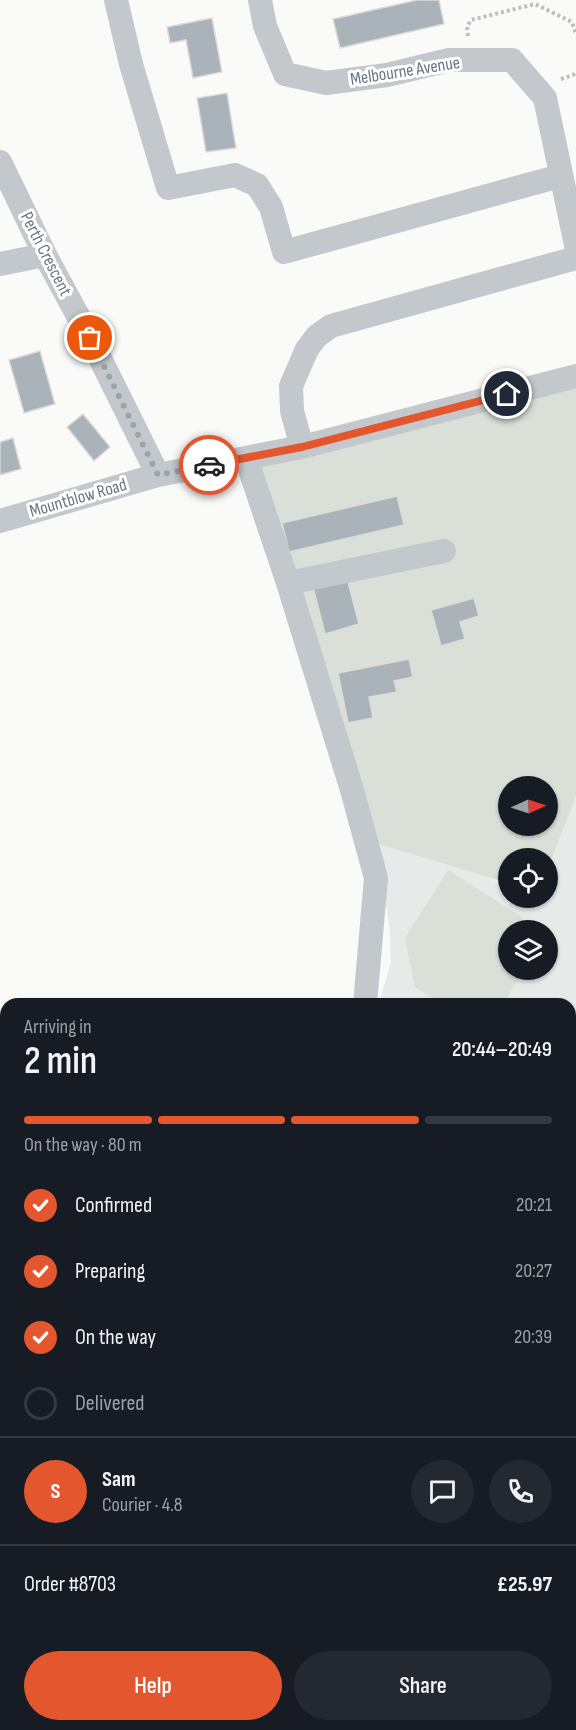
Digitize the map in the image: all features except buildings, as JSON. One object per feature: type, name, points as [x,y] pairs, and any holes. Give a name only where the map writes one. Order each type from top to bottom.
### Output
[{"type":"street","points":[[116,0],[131,64],[168,188],[235,175],[257,185],[271,207],[284,252],[560,176]]},
{"type":"street","name":"Melbourne Avenue","points":[[260,0],[266,26],[285,74],[326,83],[387,75],[449,60],[512,60],[545,98],[576,245]]},
{"type":"street","name":"Perth Crescent","points":[[0,162],[158,475]]},
{"type":"street","points":[[0,264],[45,255]]},
{"type":"street","points":[[302,447],[292,411],[291,387],[307,349],[316,336],[330,326],[576,258]]},
{"type":"street","name":"Mountblow Road","points":[[0,521],[158,475],[302,447],[576,376]]},
{"type":"street","points":[[246,458],[288,583],[352,790],[376,879],[366,998]]},
{"type":"street","points":[[288,583],[444,551]]},
{"type":"path","points":[[473,60],[467,27],[471,20],[535,4],[572,22],[576,34]]},
{"type":"shaded area","points":[[576,376],[576,796],[556,848],[498,848],[498,880],[375,843],[246,458]]},
{"type":"shaded area","points":[[442,782],[498,886],[498,908],[558,908],[558,848],[552,848],[558,836],[570,794],[576,798],[576,998],[380,998],[391,962],[390,931],[372,816]]},
{"type":"shaded area","points":[[448,870],[498,902],[498,908],[508,908],[522,917],[522,920],[498,920],[498,980],[518,980],[507,998],[433,998],[415,987],[405,938]]},
{"type":"way so far","points":[[90,338],[158,475],[209,465]]},
{"type":"route","points":[[209,465],[302,447],[507,394]]}]
